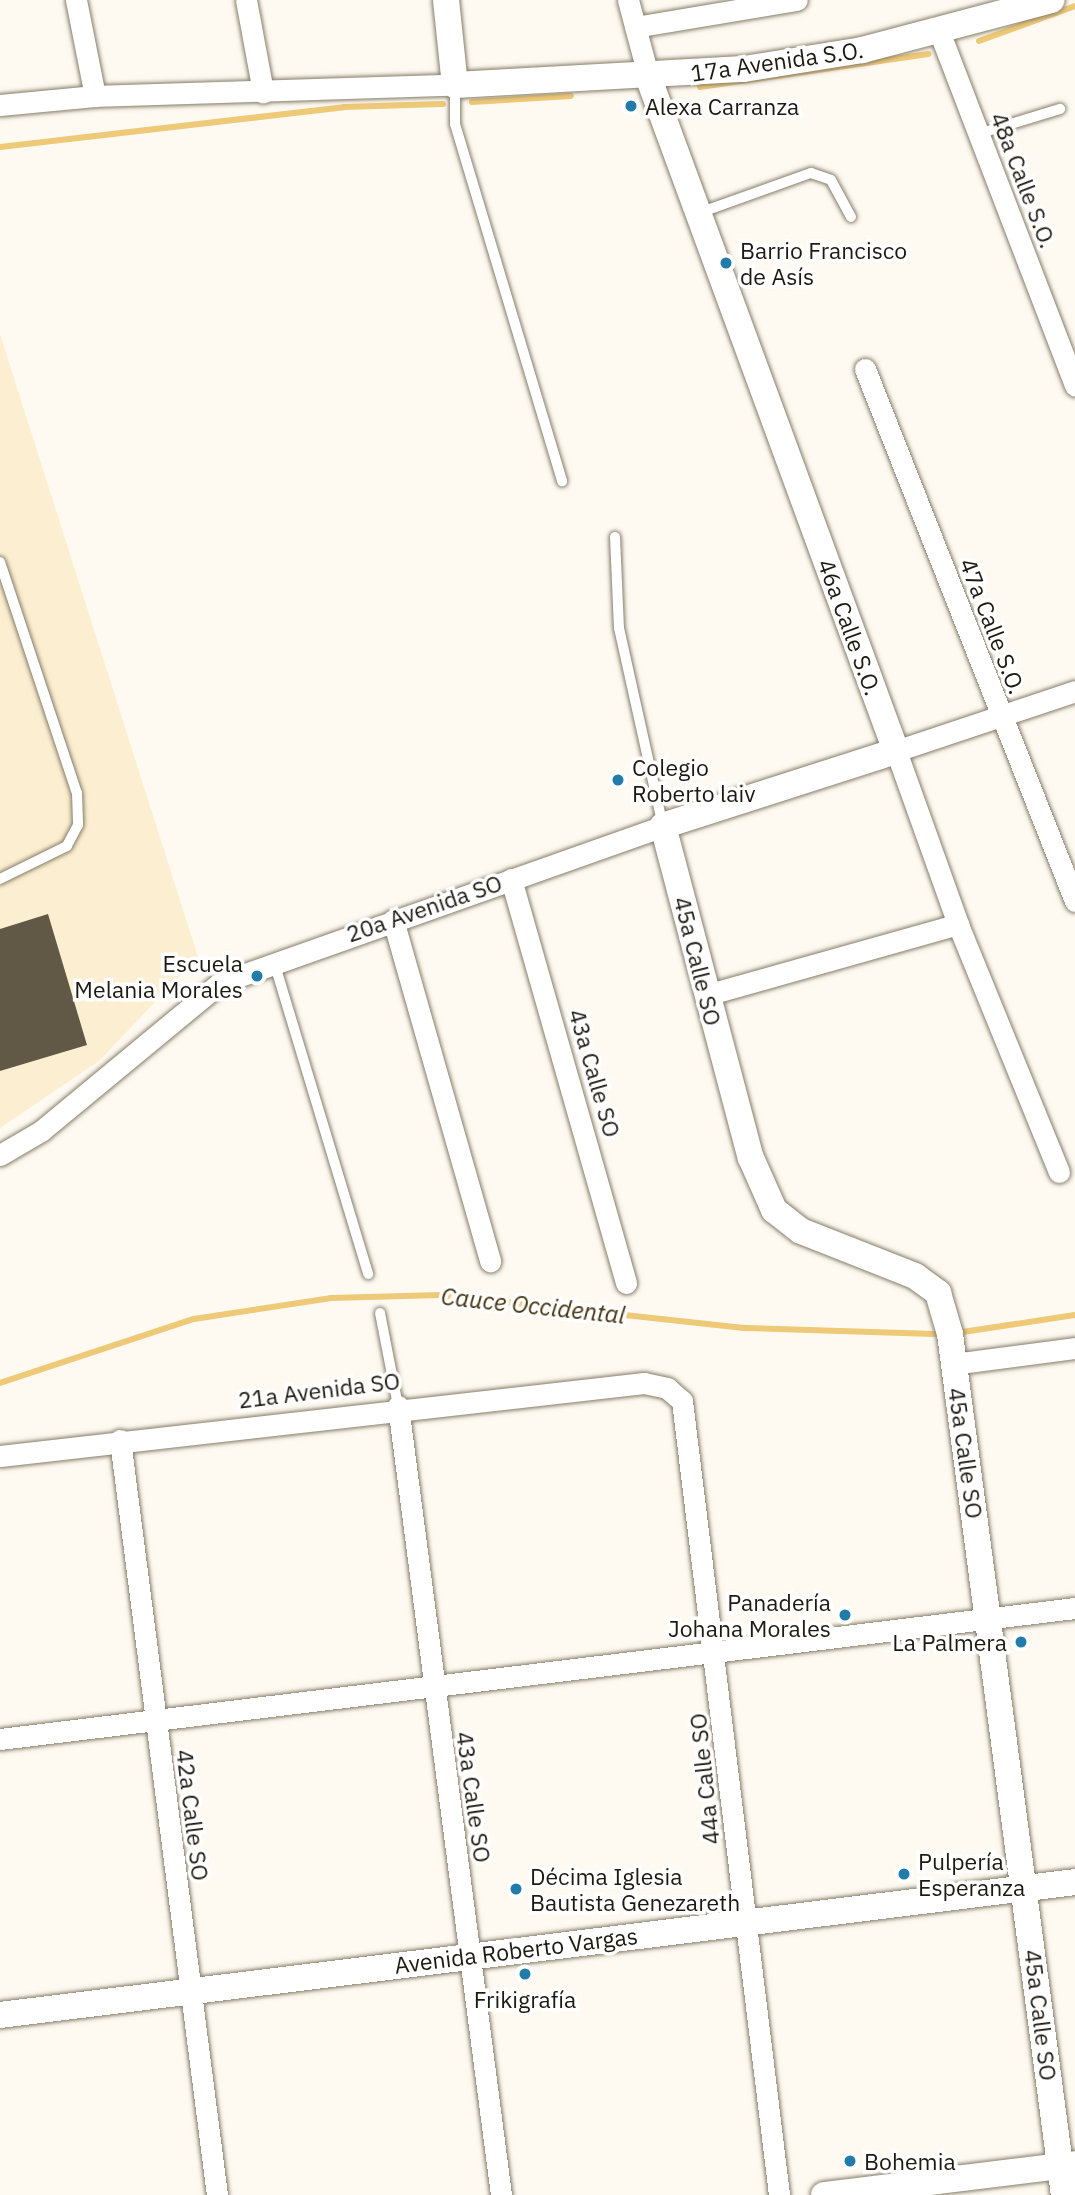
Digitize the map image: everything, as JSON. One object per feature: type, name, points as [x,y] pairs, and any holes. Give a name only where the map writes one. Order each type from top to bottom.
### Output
[{"type":"street","points":[[76,0],[95,96]]},
{"type":"street","points":[[246,0],[263,92]]},
{"type":"street","points":[[0,106],[95,96],[455,85],[446,0]]},
{"type":"street","points":[[628,0],[649,79]]},
{"type":"street","points":[[635,27],[797,0]]},
{"type":"street","name":"17a Avenida S.O.","points":[[455,85],[649,79],[862,50],[1051,0]]},
{"type":"street","name":"48a Calle S.O.","points":[[939,31],[1075,386]]},
{"type":"street","name":"46a Calle S.O.","points":[[649,79],[958,924],[1059,1172]]},
{"type":"street","name":"47a Calle S.O.","points":[[865,369],[999,716],[1075,901]]},
{"type":"street","points":[[896,751],[1075,691]]},
{"type":"street","name":"20a Avenida SO","points":[[0,1155],[41,1131],[220,983],[273,959],[663,826],[896,751]]},
{"type":"street","name":"45a Calle SO","points":[[663,826],[751,1158],[774,1210],[801,1231],[915,1276],[937,1293],[953,1364],[1068,2165],[1064,2195]]},
{"type":"street","name":"43a Calle SO","points":[[511,878],[626,1283]]},
{"type":"street","points":[[393,920],[490,1261]]},
{"type":"street","points":[[706,995],[958,924]]},
{"type":"street","points":[[953,1364],[1075,1348]]},
{"type":"street","name":"21a Avenida SO","points":[[0,1456],[397,1406],[644,1383]]},
{"type":"street","name":"44a Calle SO","points":[[644,1383],[667,1388],[682,1401],[716,1652],[779,2195]]},
{"type":"street","name":"43a Calle SO","points":[[397,1406],[501,2195]]},
{"type":"street","name":"42a Calle SO","points":[[120,1440],[217,2195]]},
{"type":"street","points":[[0,1739],[1075,1608]]},
{"type":"street","name":"Avenida Roberto Vargas","points":[[0,2015],[1075,1882]]},
{"type":"street","points":[[824,2195],[1068,2165]]},
{"type":"lane","points":[[455,85],[455,124],[562,481]]},
{"type":"lane","points":[[978,134],[1059,109]]},
{"type":"lane","points":[[698,214],[811,173],[831,180],[851,217]]},
{"type":"lane","points":[[615,537],[619,628],[663,826]]},
{"type":"lane","points":[[0,562],[76,793],[78,825],[67,846],[0,878]]},
{"type":"lane","points":[[273,959],[368,1274]]},
{"type":"lane","points":[[380,1313],[397,1406]]},
{"type":"shaded area","points":[[0,334],[198,957],[99,1061],[0,1128]]},
{"type":"building","points":[[48,914],[87,1045],[0,1071],[0,929]]},
{"type":"waterway","points":[[979,41],[1075,6]]},
{"type":"waterway","points":[[700,87],[929,54]]},
{"type":"waterway","points":[[472,102],[571,96]]},
{"type":"waterway","points":[[0,147],[344,107],[443,104]]},
{"type":"waterway","name":"Cauce Occidental","points":[[0,1383],[194,1319],[331,1298],[441,1295],[746,1328],[942,1334]]},
{"type":"waterway","name":"Cauce Occidental","points":[[956,1333],[1075,1315]]},
{"type":"place","name":"Alexa Carranza","points":[[631,106]]},
{"type":"place","name":"Barrio Francisco de Asís","points":[[726,263]]},
{"type":"place","name":"Colegio Roberto laiv","points":[[618,780]]},
{"type":"place","name":"Escuela Melania Morales","points":[[257,976]]},
{"type":"place","name":"Panadería Johana Morales","points":[[845,1615]]},
{"type":"place","name":"La Palmera","points":[[1021,1642]]},
{"type":"place","name":"Pulpería Esperanza","points":[[904,1874]]},
{"type":"place","name":"Décima Iglesia Bautista Genezareth","points":[[516,1889]]},
{"type":"place","name":"Frikigrafía","points":[[525,1974]]},
{"type":"place","name":"Bohemia","points":[[850,2161]]}]
